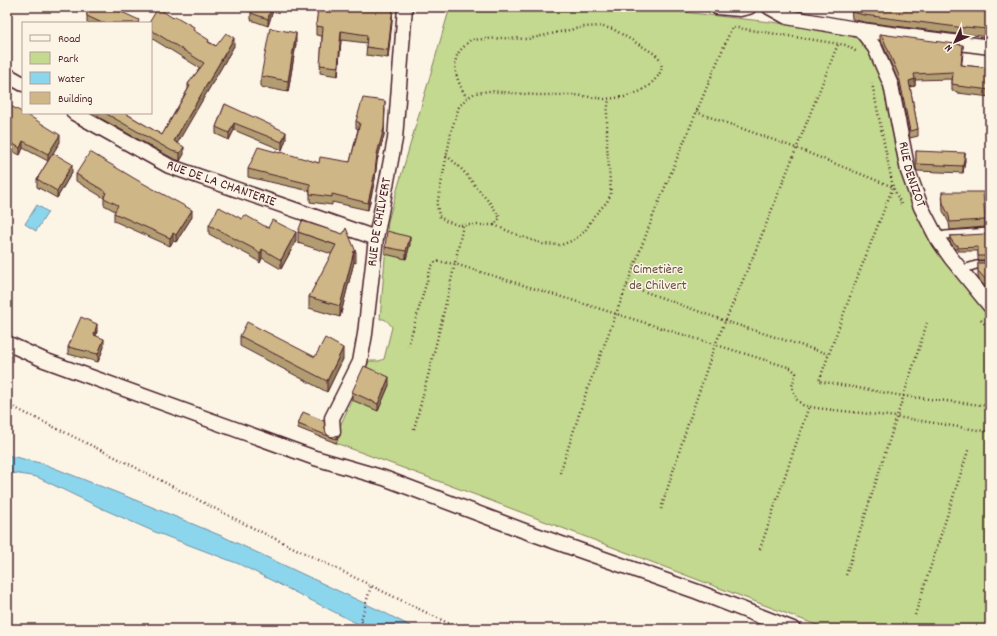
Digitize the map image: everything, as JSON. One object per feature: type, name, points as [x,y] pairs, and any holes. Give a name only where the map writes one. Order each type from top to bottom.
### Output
[{"type":"street","name":"RUE DE CHILVERT","points":[[333,432],[332,418],[360,362],[365,334],[376,238],[395,139],[405,7]]},
{"type":"street","points":[[717,7],[740,9],[749,7]]},
{"type":"street","points":[[769,7],[787,17],[861,30],[990,47]]},
{"type":"street","name":"RUE DENIZOT","points":[[861,30],[875,48],[891,85],[908,171],[921,207],[937,238],[990,306]]},
{"type":"street","points":[[7,75],[22,83]]},
{"type":"street","name":"RUE DE LA CHANTERIE","points":[[76,114],[169,166],[376,238]]},
{"type":"street","points":[[7,343],[44,360],[315,458],[384,478],[522,530],[698,592],[793,629]]},
{"type":"lane","points":[[937,238],[945,235],[990,232]]},
{"type":"lane","points":[[961,270],[976,265],[990,265]]},
{"type":"path","points":[[467,98],[458,80],[455,64],[459,52],[470,40],[500,38],[528,39],[599,26],[613,28],[660,59],[662,67],[659,75],[650,85],[639,92],[624,97],[605,99],[575,95],[536,95],[490,91],[475,93],[467,98],[459,107],[452,128],[437,205],[439,216],[446,222],[458,225],[494,225],[543,244],[561,245],[574,240],[585,231],[611,193],[607,146],[607,113],[609,99]]},
{"type":"path","points":[[661,509],[715,345],[755,252],[838,45],[841,26]]},
{"type":"path","points":[[560,474],[586,393],[655,211],[732,27],[838,45],[846,45],[859,53]]},
{"type":"path","points":[[871,81],[893,188],[903,207]]},
{"type":"path","points":[[696,112],[796,148],[893,188]]},
{"type":"path","points":[[446,156],[452,160],[469,178],[494,208],[500,218],[494,225]]},
{"type":"path","points":[[893,188],[828,354],[819,381],[903,396],[990,406]]},
{"type":"path","points":[[414,429],[434,354],[463,225]]},
{"type":"path","points":[[408,346],[431,267],[436,261],[455,264],[791,368],[796,373],[792,386],[796,399],[802,405],[823,409],[897,417],[990,432]]},
{"type":"path","points":[[627,285],[725,321],[828,354]]},
{"type":"path","points":[[980,318],[990,330]]},
{"type":"path","points":[[846,575],[927,323]]},
{"type":"path","points":[[7,404],[125,462],[243,523],[460,629]]},
{"type":"path","points":[[760,549],[809,406]]},
{"type":"path","points":[[915,615],[969,448]]},
{"type":"path","points":[[366,629],[361,620],[371,586]]},
{"type":"green space","name":"Cimetière de Chilvert","points":[[450,7],[640,7],[796,25],[847,34],[864,43],[880,73],[889,105],[893,134],[906,178],[990,315],[990,629],[827,629],[333,442],[369,361],[379,361],[384,359],[392,327],[386,320],[380,319],[388,221]]},
{"type":"water","points":[[37,205],[48,212],[36,231],[25,224]]},
{"type":"water","points":[[7,455],[44,464],[224,537],[416,629],[368,629],[239,564],[155,532],[37,477],[7,472]]},
{"type":"building","points":[[89,7],[111,7],[139,20],[138,22],[100,22],[87,16],[87,10]]},
{"type":"building","points":[[253,7],[271,7],[268,19],[251,13]]},
{"type":"building","points":[[318,7],[393,7],[388,50],[366,47],[367,35],[341,31],[338,67],[320,65],[323,27],[316,26]]},
{"type":"building","points":[[852,7],[926,7],[951,11],[952,7],[989,7],[988,29],[965,28],[864,15],[852,12]]},
{"type":"building","points":[[158,8],[173,18],[175,16],[194,27],[193,30],[209,40],[208,42],[216,46],[226,33],[234,38],[174,141],[184,147],[180,153],[172,151],[107,114],[127,114],[162,135],[190,86],[188,84],[204,63],[152,31],[152,22],[150,22]]},
{"type":"building","points":[[270,28],[296,33],[288,81],[261,76]]},
{"type":"building","points":[[880,34],[963,45],[961,65],[990,68],[990,90],[952,84],[953,72],[914,74],[915,79],[909,81],[918,129],[910,131],[899,76]]},
{"type":"building","points":[[363,98],[385,101],[384,128],[377,154],[375,172],[368,203],[332,194],[332,197],[310,194],[310,184],[248,169],[258,147],[319,163],[320,157],[350,162],[360,123],[356,121]]},
{"type":"building","points":[[7,104],[60,135],[48,154],[23,141],[20,148],[8,141],[9,139],[7,138]]},
{"type":"building","points":[[225,104],[286,132],[282,142],[234,123],[229,133],[216,127]]},
{"type":"building","points":[[916,151],[965,153],[963,166],[917,164]]},
{"type":"building","points":[[90,152],[192,210],[176,235],[173,233],[170,238],[114,213],[118,205],[104,198],[106,192],[76,174]]},
{"type":"building","points":[[53,153],[72,164],[57,191],[37,179]]},
{"type":"building","points":[[942,192],[983,192],[985,220],[950,222],[943,203]]},
{"type":"building","points":[[219,207],[242,219],[245,215],[268,228],[272,220],[296,232],[281,260],[262,249],[260,254],[254,249],[209,225]]},
{"type":"building","points":[[302,221],[343,234],[346,228],[356,252],[354,251],[340,306],[309,297],[336,245],[298,232]]},
{"type":"building","points":[[387,231],[410,237],[406,251],[385,247]]},
{"type":"building","points":[[990,235],[990,256],[978,256],[978,247],[958,248],[958,245],[955,245],[950,238],[950,236]]},
{"type":"building","points":[[978,263],[990,263],[990,282],[987,281],[978,271]]},
{"type":"building","points":[[81,317],[97,324],[94,335],[104,339],[98,354],[68,347]]},
{"type":"building","points":[[247,322],[315,357],[325,338],[343,348],[327,381],[240,336]]},
{"type":"building","points":[[364,366],[389,377],[378,404],[352,392]]},
{"type":"building","points":[[303,412],[324,421],[326,433],[333,437],[338,435],[336,439],[298,424]]}]
